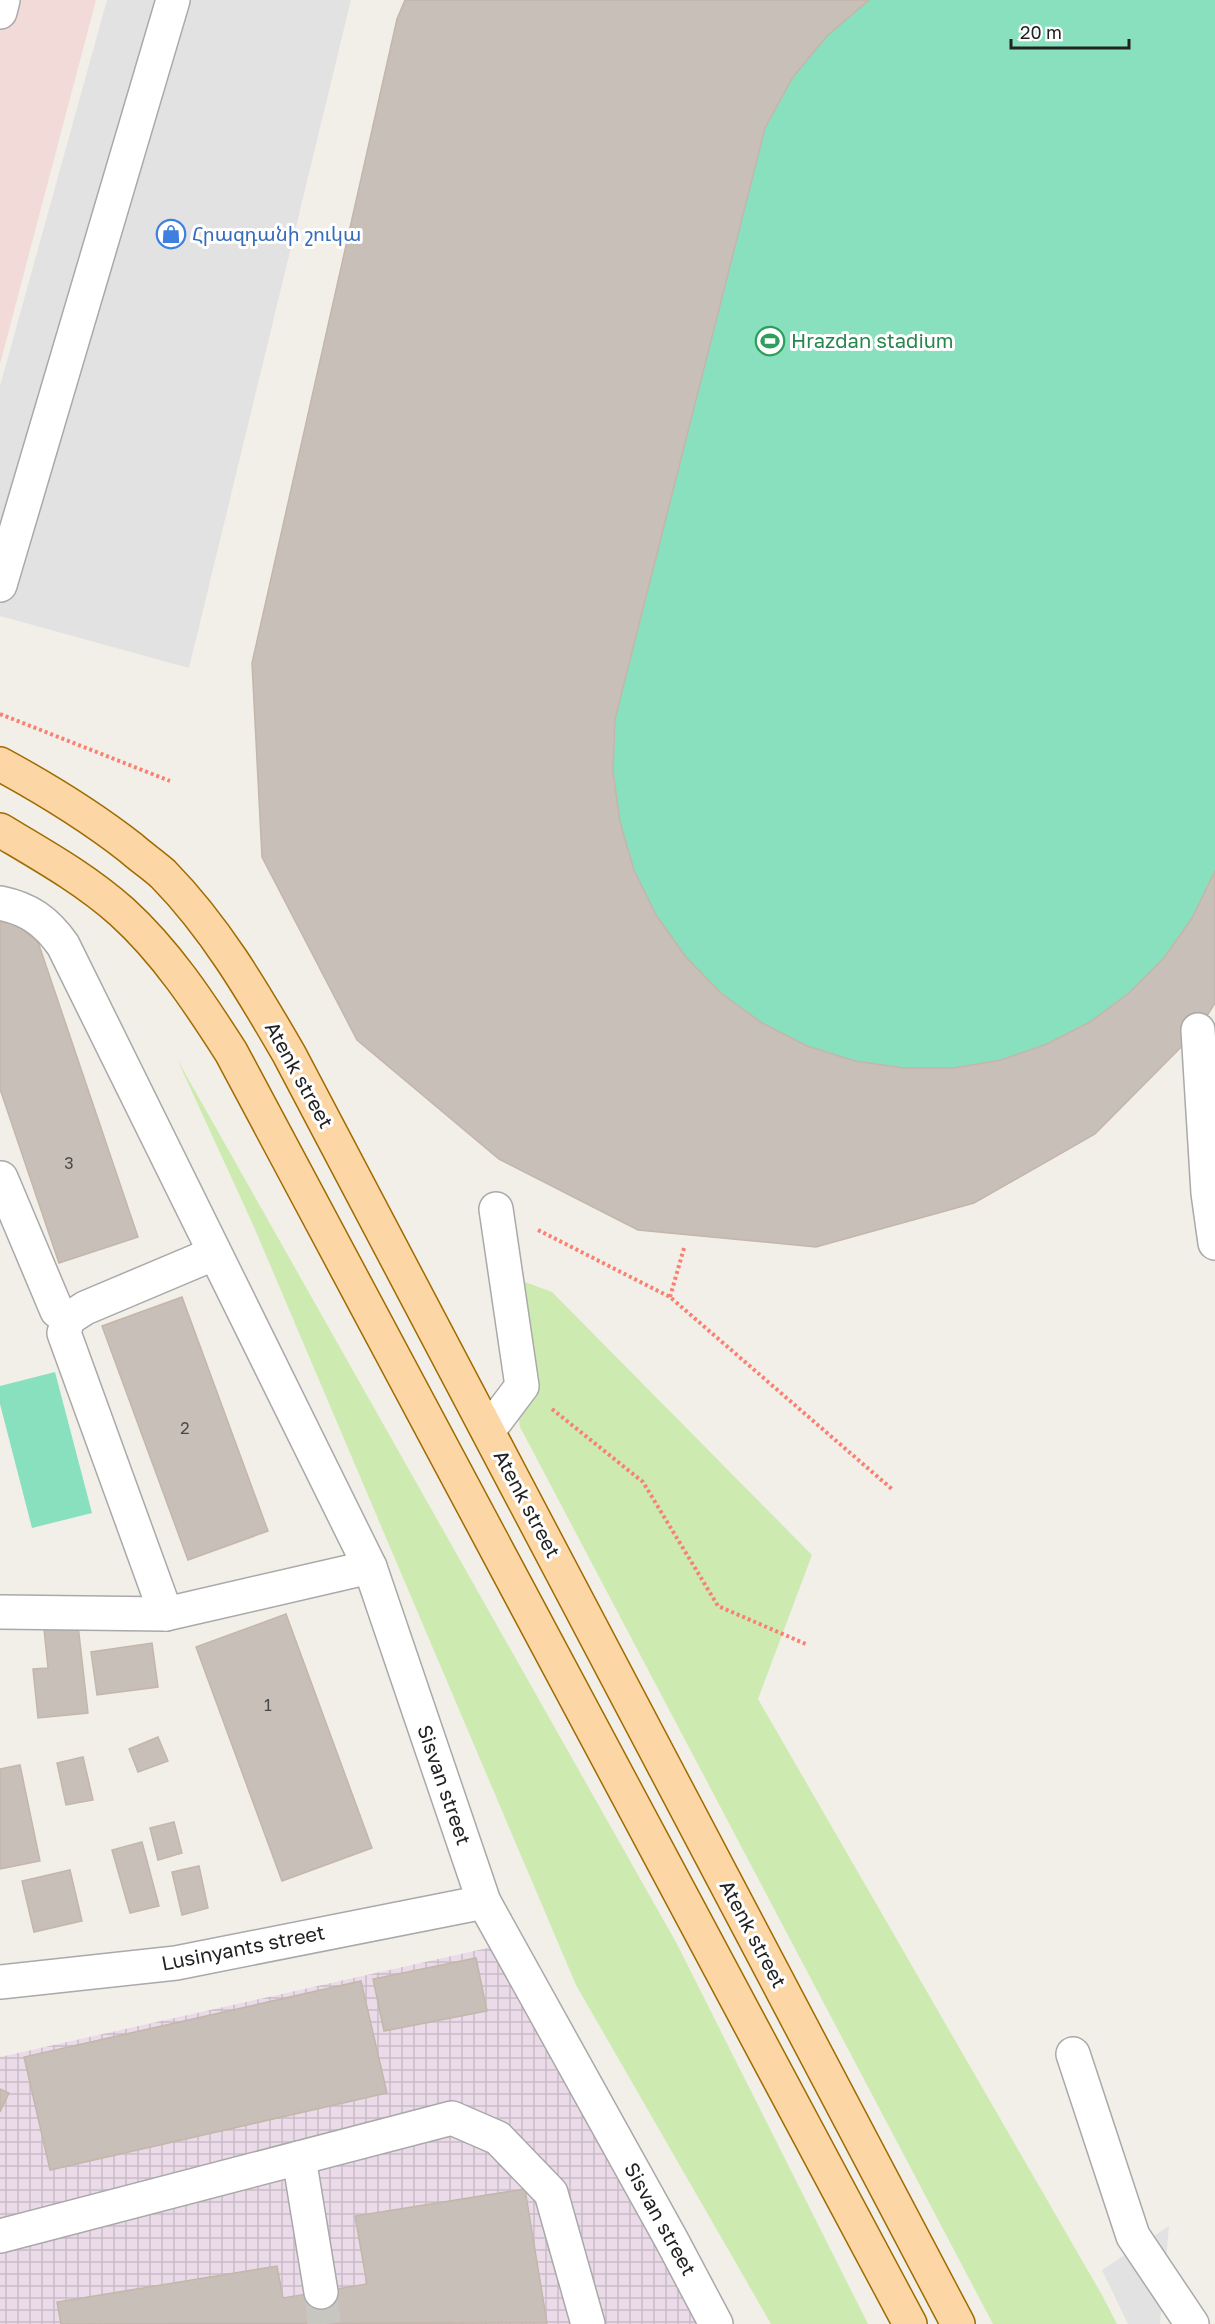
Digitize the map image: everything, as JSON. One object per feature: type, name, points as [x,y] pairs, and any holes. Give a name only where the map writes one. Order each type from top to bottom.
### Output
[{"type":"main road","name":"Atenk street","points":[[0,764],[107,829],[162,873],[206,923],[245,978],[289,1054],[958,2324]]},
{"type":"main road","points":[[0,830],[58,864],[121,911],[169,961],[231,1052],[910,2324]]},
{"type":"street","points":[[0,12],[3,0]]},
{"type":"street","points":[[0,585],[173,0]]},
{"type":"street","name":"Sisvan street","points":[[0,903],[34,914],[50,927],[63,945],[213,1254],[370,1567],[484,1902],[666,2228],[716,2324]]},
{"type":"street","points":[[1198,1030],[1208,1193],[1215,1243]]},
{"type":"street","points":[[1,1178],[57,1311],[68,1319]]},
{"type":"street","points":[[488,1431],[522,1386],[496,1209]]},
{"type":"street","points":[[166,1614],[64,1333],[68,1319],[85,1308],[213,1254]]},
{"type":"street","points":[[0,1612],[166,1614],[370,1567]]},
{"type":"street","name":"Lusinyants street","points":[[0,1982],[176,1963],[484,1902]]},
{"type":"street","points":[[1073,2054],[1133,2236],[1192,2324]]},
{"type":"street","points":[[0,2236],[452,2118],[498,2138],[551,2193],[588,2324]]},
{"type":"street","points":[[299,2158],[321,2292]]},
{"type":"path","points":[[0,714],[170,781]]},
{"type":"path","points":[[496,1209],[670,1297],[893,1490]]},
{"type":"path","points":[[670,1297],[684,1248]]},
{"type":"path","points":[[522,1386],[643,1482],[718,1606],[808,1645]]},
{"type":"shaded area","points":[[0,0],[96,0],[0,364]]},
{"type":"shaded area","name":"Հրազդանի շուկա","points":[[107,0],[351,0],[189,668],[0,616],[0,386]]},
{"type":"shaded area","points":[[492,1947],[701,2324],[0,2324],[0,2057]]},
{"type":"shaded area","points":[[1169,2226],[1160,2324],[1128,2324],[1102,2270]]},
{"type":"green space","name":"Hrazdan stadium","points":[[405,0],[1215,0],[1215,1003],[1198,1030],[1095,1134],[974,1203],[816,1247],[638,1230],[499,1159],[357,1040],[262,857],[252,663],[397,19]]},
{"type":"green space","points":[[177,1059],[677,1944],[868,2324],[771,2324],[576,1985],[254,1227]]},
{"type":"green space","points":[[495,1271],[552,1292],[812,1555],[758,1699],[1117,2324],[993,2324],[520,1427]]},
{"type":"green space","points":[[55,1372],[92,1513],[32,1528],[0,1404],[0,1386]]},
{"type":"building","points":[[405,0],[869,0],[827,36],[793,77],[765,128],[615,719],[613,771],[620,822],[634,870],[656,915],[686,957],[721,993],[762,1023],[807,1046],[855,1061],[904,1068],[953,1068],[1001,1060],[1047,1044],[1090,1022],[1129,993],[1164,958],[1192,918],[1215,871],[1215,1003],[1198,1030],[1095,1134],[974,1203],[816,1247],[638,1230],[499,1159],[357,1040],[262,857],[252,663],[397,19]]},
{"type":"building","points":[[0,922],[13,922],[38,942],[138,1237],[59,1263],[0,1089]]},
{"type":"building","points":[[182,1297],[268,1531],[188,1560],[102,1326]]},
{"type":"building","points":[[286,1614],[372,1848],[282,1881],[196,1647]]},
{"type":"building","points":[[78,1625],[88,1713],[38,1718],[33,1669],[48,1668],[44,1629]]},
{"type":"building","points":[[152,1643],[158,1687],[97,1695],[91,1652]]},
{"type":"building","points":[[158,1737],[168,1761],[138,1772],[129,1749]]},
{"type":"building","points":[[83,1757],[93,1800],[66,1805],[57,1763]]},
{"type":"building","points":[[20,1765],[40,1861],[0,1869],[0,1769]]},
{"type":"building","points":[[174,1822],[182,1853],[158,1860],[150,1828]]},
{"type":"building","points":[[142,1842],[159,1906],[130,1913],[112,1850]]},
{"type":"building","points":[[199,1866],[208,1908],[182,1915],[172,1872]]},
{"type":"building","points":[[70,1870],[82,1921],[34,1932],[22,1881]]},
{"type":"building","points":[[476,1958],[487,2011],[384,2031],[373,1979]]},
{"type":"building","points":[[361,1981],[387,2093],[50,2170],[24,2057]]},
{"type":"building","points":[[0,2089],[9,2093],[0,2112]]},
{"type":"building","points":[[525,2189],[547,2323],[61,2324],[57,2302],[277,2266],[283,2298],[367,2284],[355,2216]]},
{"type":"tunnel","points":[[321,2292],[324,2324]]},
{"type":"place","name":"Հրազդանի շուկա","points":[[171,234]]},
{"type":"place","name":"Hrazdan stadium","points":[[770,341]]}]
